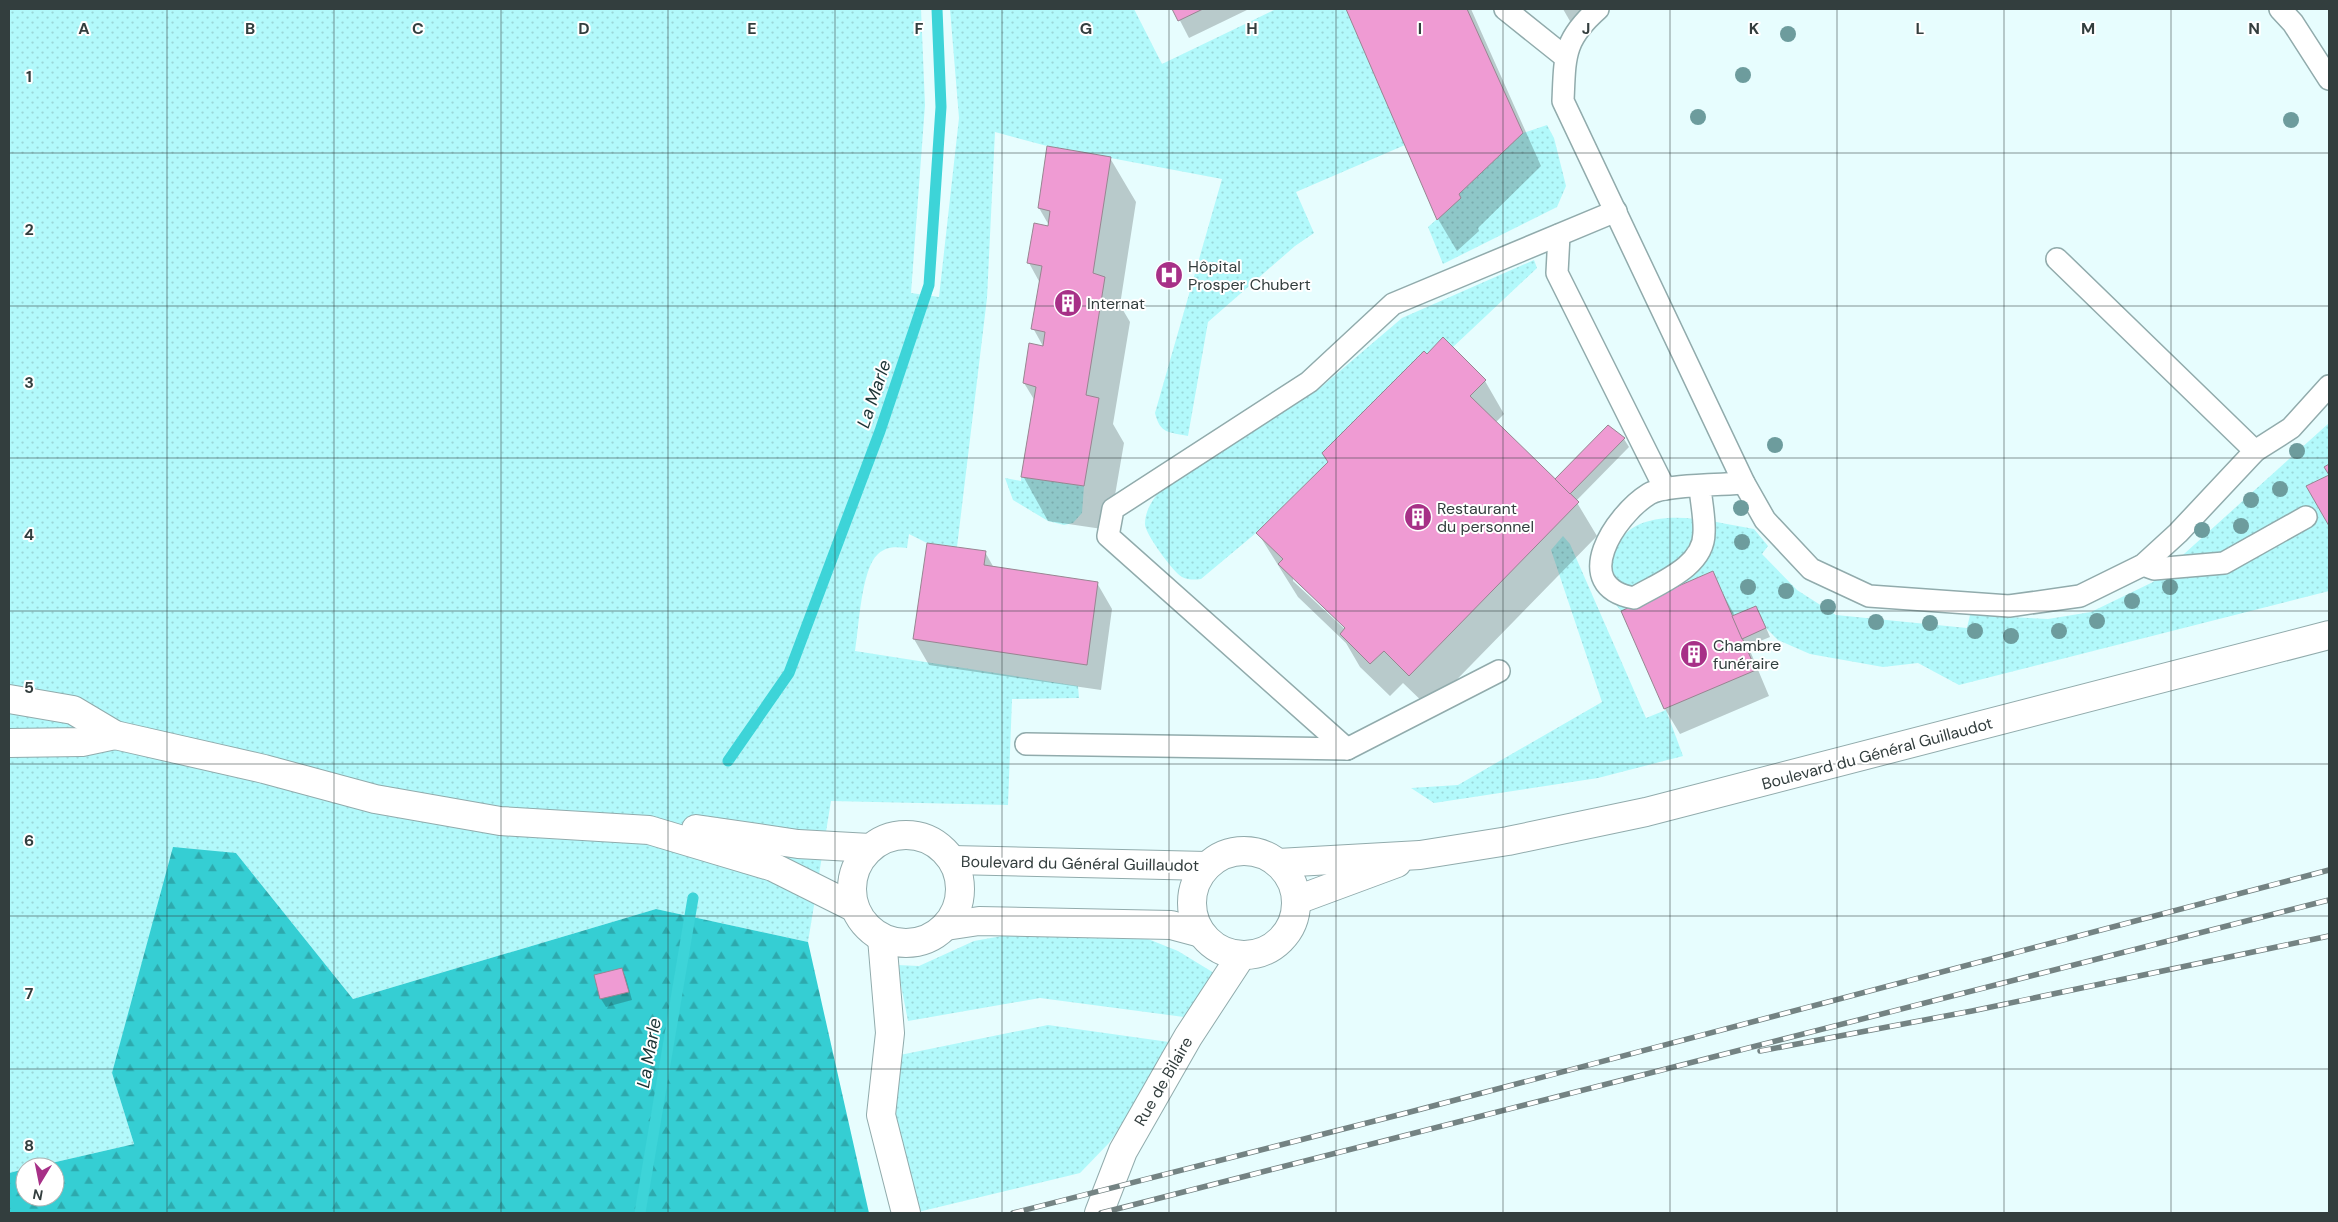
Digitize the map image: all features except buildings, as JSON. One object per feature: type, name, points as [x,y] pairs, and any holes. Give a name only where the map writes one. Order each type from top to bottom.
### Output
[{"type":"street","name":"Boulevard du Général Guillaudot","points":[[1278,863],[1420,855],[1508,841],[1646,812],[2329,634]]},
{"type":"street","points":[[9,699],[73,710],[115,735],[264,768],[375,798],[500,821],[649,830],[773,867],[855,908]]},
{"type":"street","points":[[9,743],[82,742],[115,735]]},
{"type":"street","points":[[649,830],[662,824],[798,844],[870,848]]},
{"type":"street","points":[[898,835],[914,835],[942,848],[952,860],[959,876],[960,894],[956,911],[946,926],[936,935],[909,944],[895,943],[882,938],[870,930],[861,920],[855,908],[852,892],[853,876],[860,860],[870,848],[883,840],[898,835]]},
{"type":"street","points":[[1237,851],[1252,851],[1266,855],[1278,863],[1292,880],[1297,900],[1295,918],[1288,934],[1275,947],[1258,954],[1241,956],[1211,945],[1201,933],[1193,917],[1192,898],[1197,880],[1207,866],[1226,854],[1237,851]]},
{"type":"street","name":"Boulevard du Général Guillaudot","points":[[1297,900],[1420,855]]},
{"type":"street","name":"Boulevard du Général Guillaudot","points":[[952,860],[1207,866]]},
{"type":"street","points":[[946,926],[980,921],[1171,925],[1201,933]]},
{"type":"street","points":[[882,938],[890,1033],[881,1115],[906,1213]]},
{"type":"street","name":"Rue de Bilaire","points":[[1099,1213],[1123,1151],[1188,1037],[1241,956]]},
{"type":"lane","points":[[1505,9],[1565,57]]},
{"type":"lane","points":[[1598,9],[1579,26],[1565,57],[1564,101],[1744,483],[1765,520],[1811,569],[1869,596],[2009,606],[2080,596],[2143,564],[2178,533],[2255,451],[2291,428],[2329,386]]},
{"type":"lane","points":[[2280,9],[2293,22],[2329,79]]},
{"type":"lane","points":[[1347,749],[1108,536],[1113,508],[1309,382],[1393,304],[1616,211]]},
{"type":"lane","points":[[1559,235],[1557,274],[1665,489]]},
{"type":"lane","points":[[2057,259],[2255,451]]},
{"type":"lane","points":[[1700,486],[1704,534],[1699,552],[1686,567],[1634,598],[1620,595],[1606,584],[1600,571],[1602,553],[1622,518],[1650,493],[1665,489],[1700,486],[1744,483]]},
{"type":"lane","points":[[2143,564],[2154,569],[2224,563],[2306,517]]},
{"type":"lane","points":[[1026,744],[1347,749],[1499,671]]},
{"type":"shaded area","points":[[9,9],[921,9],[925,105],[911,293],[939,297],[959,118],[950,9],[1134,9],[1162,64],[1276,9],[1346,9],[1405,145],[1296,192],[1314,233],[1295,246],[1208,322],[1188,436],[1166,431],[1160,425],[1155,413],[1222,179],[1047,146],[995,132],[987,298],[957,547],[927,543],[909,534],[907,548],[888,548],[878,554],[872,562],[864,585],[855,651],[1078,686],[1079,698],[1012,699],[1008,805],[831,801],[808,942],[656,909],[353,999],[236,853],[112,1073],[134,1144],[65,1160],[65,1157],[15,1157],[15,1172],[9,1173]]},
{"type":"shaded area","points":[[1547,125],[1554,138],[1566,186],[1557,207],[1443,264],[1428,227],[1461,198],[1459,194],[1523,133]]},
{"type":"shaded area","points":[[1534,260],[1537,268],[1453,347],[1443,337],[1427,354],[1424,351],[1322,453],[1328,462],[1256,533],[1201,579],[1192,580],[1182,577],[1160,553],[1145,524],[1149,507],[1158,493],[1320,388],[1402,318]]},
{"type":"shaded area","points":[[2329,423],[2329,591],[1959,685],[1918,663],[1883,667],[1810,654],[1778,640],[1766,628],[1756,606],[1732,616],[1713,571],[1621,611],[1600,585],[1615,578],[1610,559],[1620,540],[1627,532],[1636,526],[1650,521],[1664,518],[1679,518],[1754,529],[1768,546],[1762,554],[1797,590],[1836,615],[1967,628],[1970,615],[2048,619],[2091,612],[2153,582]]},
{"type":"shaded area","points":[[1021,477],[1084,486],[1082,513],[1073,523],[1064,525],[1048,521],[1013,500],[1005,478],[1021,481]]},
{"type":"shaded area","points":[[1563,536],[1570,544],[1646,718],[1666,710],[1683,756],[1598,778],[1434,803],[1411,788],[1458,785],[1602,702],[1551,550]]},
{"type":"shaded area","points":[[1053,934],[1148,939],[1178,951],[1214,973],[1184,1017],[1040,998],[908,1021],[897,965],[919,966],[974,941],[1002,936]]},
{"type":"shaded area","points":[[1048,1025],[1169,1042],[1139,1102],[1109,1143],[1080,1173],[918,1212],[901,1148],[893,1099],[900,1055]]},
{"type":"green space","points":[[173,847],[236,853],[353,999],[656,909],[808,942],[869,1213],[9,1213],[9,1173],[15,1172],[15,1207],[65,1207],[65,1160],[134,1144],[112,1073]]},
{"type":"waterway","name":"La Marle","points":[[728,761],[789,673],[880,431],[929,285],[941,107],[937,9]]},
{"type":"waterway","name":"La Marle","points":[[640,1213],[693,898]]},
{"type":"railway","points":[[1013,1213],[1410,1112],[2329,870]]},
{"type":"railway","points":[[1101,1213],[2329,900]]},
{"type":"railway","points":[[1760,1051],[1972,1011],[2329,936]]},
{"type":"place","name":"Hôpital Prosper Chubert","points":[[1169,275]]},
{"type":"place","name":"Internat","points":[[1068,303]]},
{"type":"place","name":"Restaurant du personnel","points":[[1418,517]]},
{"type":"place","name":"Chambre funéraire","points":[[1694,654]]}]
